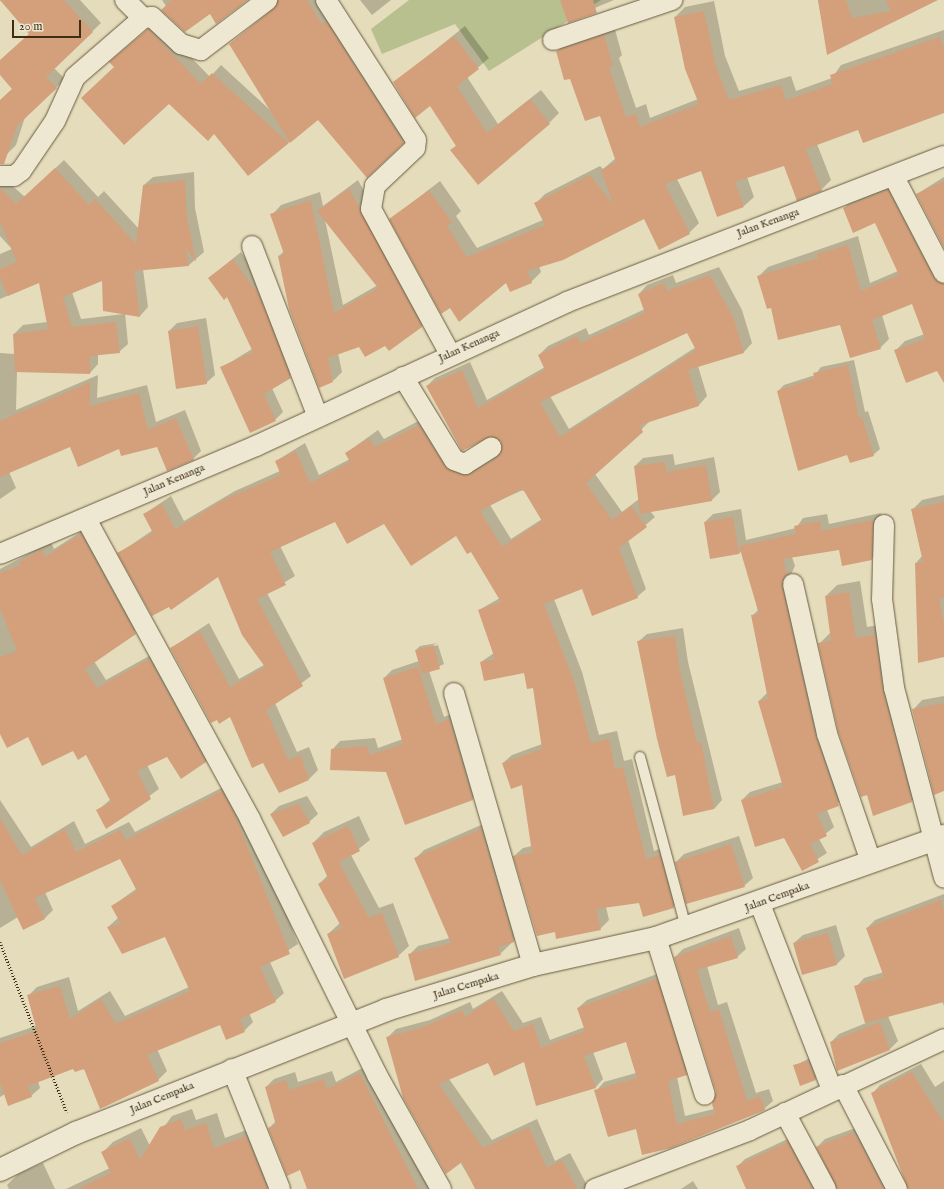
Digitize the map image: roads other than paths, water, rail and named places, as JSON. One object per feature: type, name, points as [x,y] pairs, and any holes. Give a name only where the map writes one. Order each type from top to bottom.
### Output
[{"type":"street","points":[[125,0],[143,18]]},
{"type":"street","points":[[0,176],[14,176],[36,150],[55,121],[75,77],[143,18],[152,17],[181,44],[201,50],[268,0]]},
{"type":"street","points":[[326,0],[416,140],[415,148],[375,186],[371,209],[450,354]]},
{"type":"street","points":[[553,40],[672,0]]},
{"type":"street","name":"Jalan Kenanga","points":[[0,554],[86,519],[318,418],[450,354],[715,242],[894,177],[944,156]]},
{"type":"street","points":[[894,177],[944,273]]},
{"type":"street","points":[[252,246],[318,418]]},
{"type":"street","points":[[403,377],[454,460],[465,464],[491,448]]},
{"type":"street","points":[[86,519],[250,819],[377,1075],[441,1189]]},
{"type":"street","points":[[884,525],[882,600],[894,688],[938,838],[944,877]]},
{"type":"street","points":[[793,584],[826,734],[871,862]]},
{"type":"street","points":[[454,693],[532,965]]},
{"type":"street","name":"Jalan Cempaka","points":[[0,1170],[76,1133],[232,1069],[352,1023],[532,965],[656,938],[760,904],[938,838]]},
{"type":"street","points":[[760,904],[837,1088],[897,1189]]},
{"type":"street","points":[[656,938],[705,1095]]},
{"type":"street","points":[[595,1189],[647,1167],[706,1148],[944,1039]]},
{"type":"street","points":[[232,1069],[280,1189]]},
{"type":"street","points":[[785,1113],[826,1189]]},
{"type":"lane","points":[[640,757],[686,928]]}]
